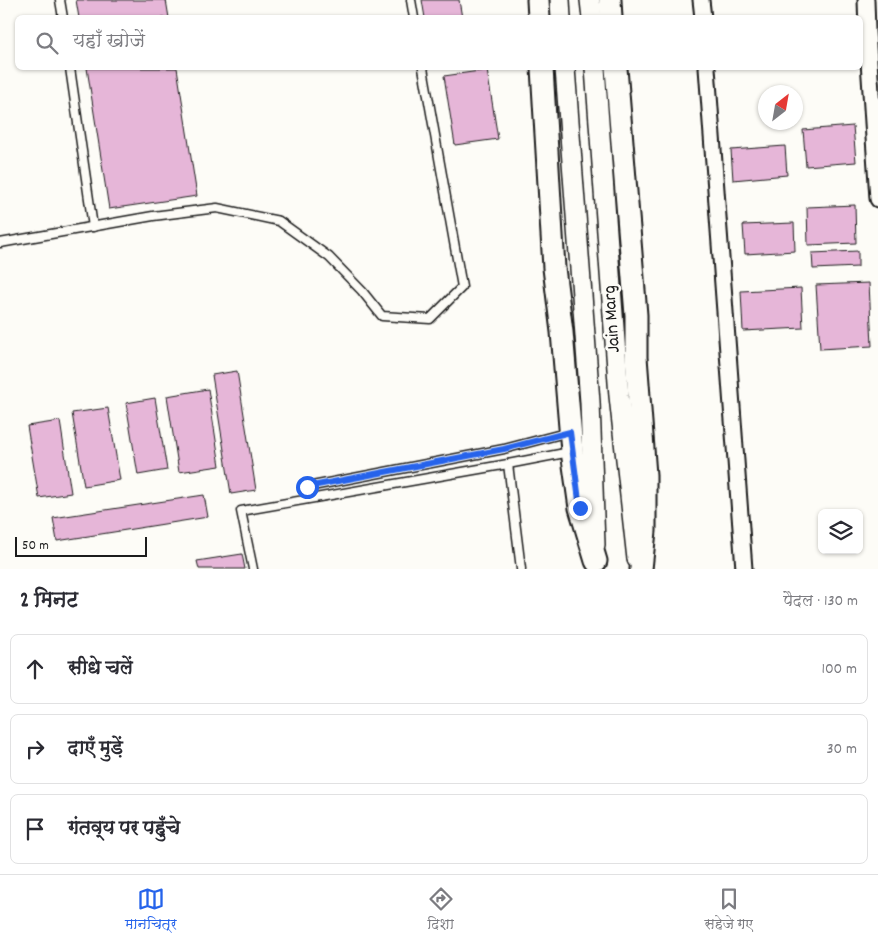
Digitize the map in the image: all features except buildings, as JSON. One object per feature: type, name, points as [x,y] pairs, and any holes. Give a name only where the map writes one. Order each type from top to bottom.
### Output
[{"type":"main road","points":[[538,0],[539,15]]},
{"type":"main road","points":[[610,0],[611,15]]},
{"type":"main road","points":[[542,70],[554,268],[562,332],[571,442],[580,508],[596,565]]},
{"type":"main road","points":[[616,70],[636,315],[636,357],[645,475],[645,531],[642,569]]},
{"type":"street","points":[[560,0],[561,15]]},
{"type":"street","points":[[590,0],[592,15]]},
{"type":"street","points":[[701,0],[703,15]]},
{"type":"street","points":[[866,0],[878,199]]},
{"type":"street","name":"Jain Marg","points":[[565,70],[590,402],[596,565]]},
{"type":"street","name":"Jain Marg","points":[[595,70],[619,396],[638,569]]},
{"type":"street","points":[[706,70],[744,569]]},
{"type":"lane","points":[[60,0],[62,15]]},
{"type":"lane","points":[[411,0],[414,15]]},
{"type":"lane","points":[[70,70],[93,227]]},
{"type":"lane","points":[[0,244],[153,216],[217,208],[279,221],[330,257],[382,316],[430,319],[462,287],[423,70]]},
{"type":"lane","points":[[253,569],[241,511],[508,464],[571,442]]},
{"type":"lane","points":[[307,487],[504,449],[571,442]]},
{"type":"lane","points":[[508,464],[521,569]]},
{"type":"route","points":[[307,487],[504,449],[570,432],[580,508]]}]
